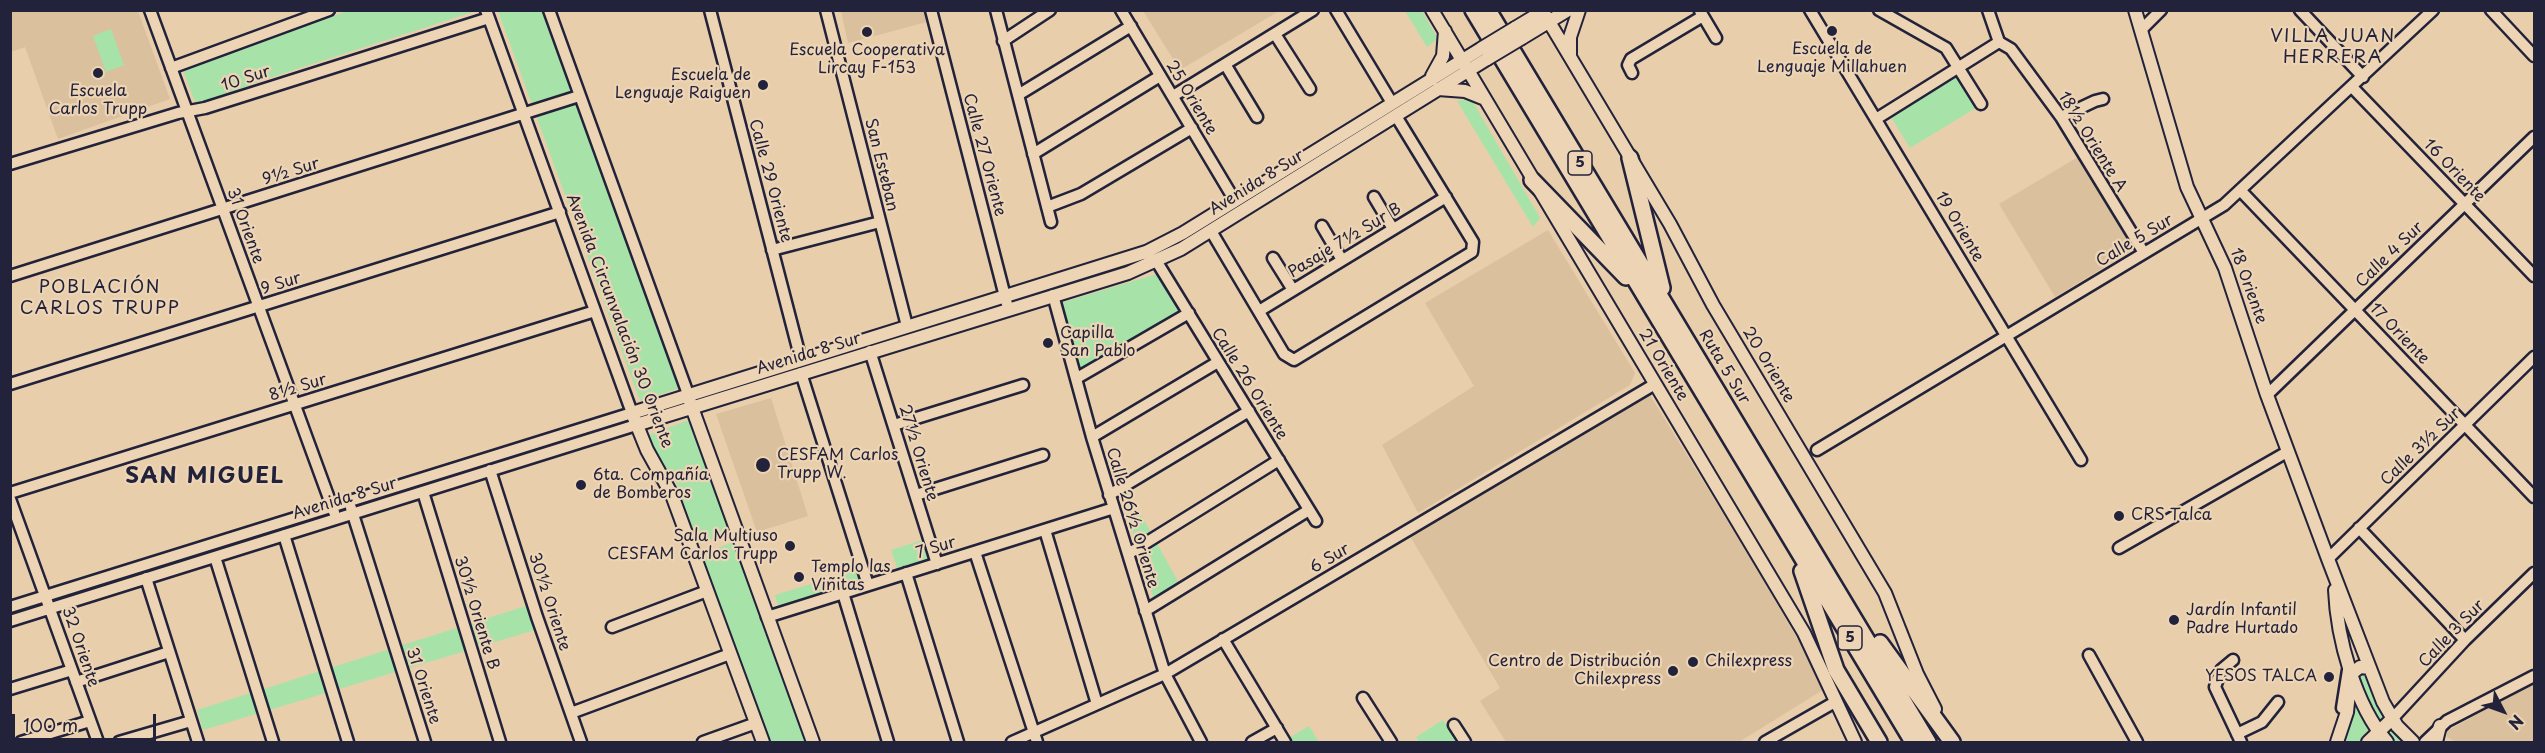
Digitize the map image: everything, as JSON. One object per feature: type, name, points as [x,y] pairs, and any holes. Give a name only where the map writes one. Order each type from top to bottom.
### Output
[{"type":"highway","name":"Ruta 5 Sur","points":[[1473,10],[1913,742]]},
{"type":"highway","name":"Ruta 5 Sur","points":[[1488,10],[1928,742]]},
{"type":"highway","points":[[1630,158],[1640,188],[1651,250],[1672,316]]},
{"type":"highway","points":[[1532,180],[1652,308]]},
{"type":"highway","points":[[1787,534],[1831,659],[1880,742]]},
{"type":"highway","points":[[1838,592],[1873,633],[1953,742]]},
{"type":"main road","name":"21 Oriente","points":[[1432,10],[1804,633],[1855,742]]},
{"type":"main road","name":"Avenida 8 Sur","points":[[634,419],[692,408],[870,351],[1139,255],[1176,237],[1392,103],[1435,83],[1519,33],[1544,14],[1568,10]]},
{"type":"main road","points":[[1570,57],[1570,37],[1579,10]]},
{"type":"main road","name":"18 Oriente","points":[[2135,10],[2187,187],[2225,268],[2287,452],[2370,668],[2392,719],[2412,742]]},
{"type":"main road","name":"20 Oriente","points":[[1544,14],[1670,224],[1713,305],[1885,593],[1917,674],[1953,742]]},
{"type":"main road","points":[[1444,31],[1443,56],[1435,83],[1465,91],[1486,100]]},
{"type":"main road","name":"Avenida 8 Sur","points":[[634,419],[688,394],[906,326],[1007,302],[1053,295],[1157,262],[1396,116],[1435,83]]},
{"type":"main road","points":[[688,394],[813,742]]},
{"type":"main road","name":"Avenida Circunvalación 30 Oriente","points":[[634,419],[672,495],[763,742]]},
{"type":"main road","name":"18 Oriente","points":[[2333,573],[2340,631],[2350,670],[2383,738]]},
{"type":"main road","points":[[2337,742],[2347,712],[2350,670],[2360,667],[2370,668]]},
{"type":"main road","points":[[2368,742],[2383,738],[2392,719]]},
{"type":"main road","points":[[2436,742],[2440,726]]},
{"type":"street","name":"31 Oriente","points":[[150,10],[336,519]]},
{"type":"street","points":[[171,68],[329,10]]},
{"type":"street","points":[[549,10],[688,394]]},
{"type":"street","name":"Calle 29 Oriente","points":[[710,10],[801,360]]},
{"type":"street","name":"San Esteban","points":[[826,10],[906,326]]},
{"type":"street","name":"Calle 27 Oriente","points":[[931,10],[1007,302]]},
{"type":"street","points":[[996,10],[1051,222]]},
{"type":"street","points":[[1004,41],[1050,10]]},
{"type":"street","name":"25 Oriente","points":[[1121,10],[1235,201]]},
{"type":"street","points":[[1173,96],[1313,10]]},
{"type":"street","points":[[1336,10],[1392,103]]},
{"type":"street","name":"19 Oriente","points":[[1810,10],[2081,460]]},
{"type":"street","points":[[1879,10],[1943,45],[1981,104]]},
{"type":"street","points":[[1876,119],[2000,42],[1988,10]]},
{"type":"street","points":[[2141,30],[2161,10]]},
{"type":"street","points":[[2300,10],[2363,76]]},
{"type":"street","name":"Calle 5 Sur","points":[[1817,450],[2201,219],[2241,191],[2433,10]]},
{"type":"street","points":[[2491,10],[2535,56]]},
{"type":"street","points":[[1632,73],[1628,65],[1631,59],[1702,13],[1716,38]]},
{"type":"street","name":"10 Sur","points":[[10,164],[216,104],[488,14]]},
{"type":"street","name":"Avenida Circunvalación 30 Oriente","points":[[488,14],[634,419]]},
{"type":"street","points":[[1018,95],[1131,26]]},
{"type":"street","points":[[1275,34],[1310,89]]},
{"type":"street","name":"18½ Oriente A","points":[[2000,42],[2011,49],[2061,117],[2144,253]]},
{"type":"street","points":[[1225,64],[1257,117]]},
{"type":"street","points":[[1034,154],[1161,76]]},
{"type":"street","name":"16 Oriente","points":[[2352,87],[2535,276]]},
{"type":"street","name":"9½ Sur","points":[[10,276],[579,96]]},
{"type":"street","points":[[2061,117],[2095,100],[2103,99]]},
{"type":"street","points":[[1211,231],[1284,354],[1294,360],[1472,252],[1473,242],[1396,116]]},
{"type":"street","points":[[1047,207],[1081,194],[1192,128]]},
{"type":"street","name":"Calle 4 Sur","points":[[2267,395],[2535,137]]},
{"type":"street","name":"17 Oriente","points":[[2241,191],[2535,497]]},
{"type":"street","name":"Pasaje 7½ Sur B","points":[[1259,311],[1446,196]]},
{"type":"street","points":[[1374,197],[1393,229]]},
{"type":"street","name":"9 Sur","points":[[10,384],[560,212]]},
{"type":"street","points":[[772,250],[880,222]]},
{"type":"street","points":[[1322,226],[1342,260]]},
{"type":"street","points":[[1273,258],[1293,290]]},
{"type":"street","name":"Calle 26 Oriente","points":[[1157,262],[1316,521]]},
{"type":"street","name":"Calle 26½ Oriente","points":[[1053,295],[1109,495],[1165,674],[1201,742]]},
{"type":"street","name":"8½ Sur","points":[[10,493],[595,311]]},
{"type":"street","points":[[1077,378],[1188,314]]},
{"type":"street","name":"27½ Oriente","points":[[870,351],[937,564]]},
{"type":"street","name":"Calle 3½ Sur","points":[[2328,559],[2535,357]]},
{"type":"street","points":[[1092,437],[1218,362]]},
{"type":"street","points":[[801,373],[868,585]]},
{"type":"street","name":"6 Sur","points":[[1011,742],[1035,738],[1098,704],[1165,674],[1655,384]]},
{"type":"street","points":[[894,425],[1023,385]]},
{"type":"street","points":[[1109,495],[1249,411]]},
{"type":"street","name":"Avenida 8 Sur","points":[[10,621],[490,471],[634,419]]},
{"type":"street","name":"Avenida 8 Sur","points":[[10,607],[349,501],[634,419]]},
{"type":"street","points":[[2119,548],[2287,452]]},
{"type":"street","points":[[916,495],[1043,454]]},
{"type":"street","points":[[1128,554],[1279,460]]},
{"type":"street","name":"30½ Oriente","points":[[490,471],[581,742]]},
{"type":"street","name":"30½ Oriente B","points":[[423,492],[500,742]]},
{"type":"street","name":"32 Oriente","points":[[10,499],[98,742]]},
{"type":"street","name":"31 Oriente","points":[[349,501],[425,742]]},
{"type":"street","name":"7 Sur","points":[[767,617],[1113,508]]},
{"type":"street","points":[[1145,611],[1310,510]]},
{"type":"street","points":[[2360,528],[2465,640]]},
{"type":"street","points":[[1045,530],[1098,704]]},
{"type":"street","points":[[284,535],[348,742]]},
{"type":"street","points":[[975,552],[1035,738]]},
{"type":"street","points":[[215,557],[273,742]]},
{"type":"street","points":[[906,573],[958,742]]},
{"type":"street","name":"Calle 3 Sur","points":[[2392,719],[2465,640],[2535,573]]},
{"type":"street","points":[[146,578],[198,742]]},
{"type":"street","points":[[612,627],[707,591]]},
{"type":"street","points":[[843,593],[888,742]]},
{"type":"street","points":[[1223,639],[1285,742]]},
{"type":"street","points":[[76,682],[169,652]]},
{"type":"street","points":[[570,713],[730,654]]},
{"type":"street","points":[[2089,655],[2138,742]]},
{"type":"street","points":[[2233,660],[2222,670],[2215,687],[2239,738],[2262,723],[2278,702]]},
{"type":"street","points":[[10,689],[72,670]]},
{"type":"street","points":[[2332,742],[2340,717],[2344,685],[2350,670]]},
{"type":"street","points":[[2425,742],[2440,726],[2535,676]]},
{"type":"street","points":[[1363,698],[1390,742]]},
{"type":"street","points":[[1765,742],[1835,702]]},
{"type":"street","points":[[119,742],[191,720]]},
{"type":"street","points":[[21,742],[90,721]]},
{"type":"street","points":[[703,742],[756,723]]},
{"type":"street","points":[[1454,725],[1465,742]]},
{"type":"street","points":[[1252,742],[1277,728]]},
{"type":"shaded area","name":"Escuela Carlos Trupp","points":[[10,11],[138,11],[170,99],[58,139],[25,47],[11,52]]},
{"type":"shaded area","name":"Escuela Cooperativa Lircay F-153","points":[[841,11],[924,11],[927,22],[848,43]]},
{"type":"shaded area","points":[[1143,11],[1279,11],[1180,70]]},
{"type":"shaded area","points":[[2078,157],[2134,249],[2055,297],[1999,204]]},
{"type":"shaded area","points":[[1548,230],[1635,373],[1630,385],[1418,513],[1382,445],[1474,386],[1425,303]]},
{"type":"shaded area","points":[[1648,392],[1742,544],[1826,688],[1739,742],[1506,742],[1480,701],[1500,688],[1410,536]]},
{"type":"shaded area","name":"CESFAM Carlos Trupp W.","points":[[771,398],[808,516],[757,532],[716,414]]},
{"type":"shaded area","points":[[2534,683],[2534,742],[2456,742],[2447,737],[2447,731]]},
{"type":"green space","points":[[479,10],[266,79],[199,105],[198,101],[195,102],[183,70],[347,11]]},
{"type":"green space","points":[[498,11],[543,11],[680,388],[640,401]]},
{"type":"green space","points":[[1405,11],[1422,11],[1438,39],[1427,47]]},
{"type":"green space","points":[[111,29],[124,65],[106,72],[93,36]]},
{"type":"green space","points":[[1960,73],[1979,106],[1910,148],[1891,117]]},
{"type":"green space","points":[[1457,101],[1473,102],[1540,218],[1533,227]]},
{"type":"green space","points":[[1157,274],[1180,315],[1081,371],[1060,303]]},
{"type":"green space","points":[[689,420],[730,533],[699,544],[676,483],[646,436]]},
{"type":"green space","points":[[1128,491],[1180,585],[1154,600],[1123,502]]},
{"type":"green space","points":[[923,540],[929,561],[898,571],[891,550]]},
{"type":"green space","points":[[734,542],[808,742],[769,742],[699,555]]},
{"type":"green space","points":[[857,570],[862,586],[779,610],[775,595]]},
{"type":"green space","points":[[526,606],[535,630],[203,730],[197,710]]},
{"type":"green space","points":[[2363,671],[2383,716],[2404,742],[2340,742],[2352,682]]},
{"type":"green space","points":[[1443,720],[1457,742],[1420,742],[1416,737]]},
{"type":"green space","points":[[1309,726],[1319,742],[1292,742],[1289,738]]},
{"type":"place","name":"Escuela de Lenguaje Millahuen","points":[[1832,31]]},
{"type":"place","name":"Escuela Cooperativa Lircay F-153","points":[[867,32]]},
{"type":"place","name":"Escuela Carlos Trupp","points":[[98,73]]},
{"type":"place","name":"Escuela de Lenguaje Raiguen","points":[[763,85]]},
{"type":"place","name":"Capilla San Pablo","points":[[1048,343]]},
{"type":"place","name":"CESFAM Carlos Trupp W.","points":[[763,465]]},
{"type":"place","name":"6ta. Compañía de Bomberos","points":[[581,485]]},
{"type":"place","name":"CRS Talca","points":[[2119,516]]},
{"type":"place","name":"Sala Multiuso CESFAM Carlos Trupp","points":[[790,546]]},
{"type":"place","name":"Templo las Viñitas","points":[[799,577]]},
{"type":"place","name":"Jardín Infantil Padre Hurtado","points":[[2174,620]]},
{"type":"place","name":"Chilexpress","points":[[1693,662]]},
{"type":"place","name":"Centro de Distribución Chilexpress","points":[[1673,671]]},
{"type":"place","name":"YESOS TALCA","points":[[2329,677]]},
{"type":"district","name":"VILLA JUAN HERRERA","points":[[2333,47]]},
{"type":"district","name":"POBLACIÓN CARLOS TRUPP","points":[[100,298]]},
{"type":"district","name":"SAN MIGUEL","points":[[205,477]]}]
